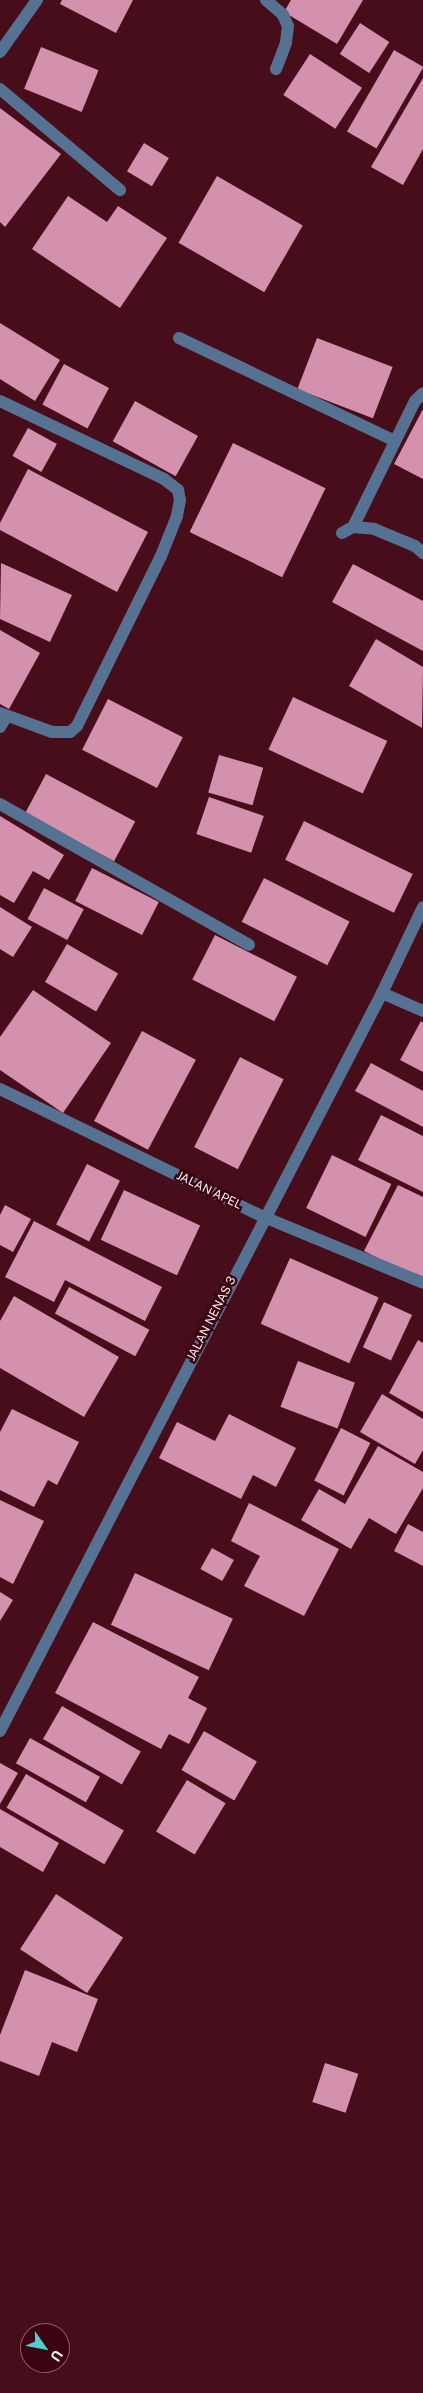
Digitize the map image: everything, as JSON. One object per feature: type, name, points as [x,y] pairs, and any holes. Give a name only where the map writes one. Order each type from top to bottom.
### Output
[{"type":"street","points":[[0,52],[37,0]]},
{"type":"street","points":[[266,0],[283,15],[288,26],[286,43],[276,69]]},
{"type":"street","points":[[0,89],[120,190]]},
{"type":"street","points":[[179,338],[395,441]]},
{"type":"street","points":[[423,393],[415,401],[348,530],[392,535],[423,553]]},
{"type":"street","points":[[0,401],[164,479],[178,490],[180,500],[177,516],[161,556],[77,726],[70,732],[52,732],[2,718]]},
{"type":"street","points":[[0,804],[249,945]]},
{"type":"street","name":"JALAN NENAS 3","points":[[0,1730],[264,1217],[382,993],[423,906]]},
{"type":"street","points":[[382,993],[423,1011]]},
{"type":"street","name":"JALAN APEL","points":[[0,1089],[264,1217],[423,1283]]},
{"type":"building","points":[[62,0],[133,0],[116,33],[60,4]]},
{"type":"building","points":[[291,0],[363,0],[337,44],[284,12]]},
{"type":"building","points":[[360,23],[389,42],[369,73],[340,54]]},
{"type":"building","points":[[41,47],[98,70],[82,112],[24,89]]},
{"type":"building","points":[[394,50],[423,68],[376,148],[347,131]]},
{"type":"building","points":[[310,54],[362,88],[335,129],[283,95]]},
{"type":"building","points":[[423,78],[423,149],[403,185],[371,167]]},
{"type":"building","points":[[0,108],[61,154],[5,227],[0,222]]},
{"type":"building","points":[[144,143],[169,158],[152,186],[127,171]]},
{"type":"building","points":[[217,176],[303,225],[264,292],[178,243]]},
{"type":"building","points":[[68,196],[107,222],[118,206],[167,238],[120,308],[32,249]]},
{"type":"building","points":[[0,323],[60,360],[35,401],[0,379]]},
{"type":"building","points":[[317,338],[393,367],[373,418],[297,389]]},
{"type":"building","points":[[64,364],[109,388],[87,429],[42,405]]},
{"type":"building","points":[[135,401],[198,436],[176,476],[113,441]]},
{"type":"building","points":[[423,409],[423,479],[394,464]]},
{"type":"building","points":[[28,428],[57,444],[41,472],[12,456]]},
{"type":"building","points":[[233,443],[326,488],[282,577],[190,532]]},
{"type":"building","points":[[28,469],[148,532],[117,592],[0,530],[0,523]]},
{"type":"building","points":[[1,563],[72,595],[50,642],[0,619]]},
{"type":"building","points":[[353,564],[423,601],[423,651],[332,602]]},
{"type":"building","points":[[0,630],[40,653],[9,709],[0,704]]},
{"type":"building","points":[[376,639],[423,667],[422,728],[349,686]]},
{"type":"building","points":[[293,697],[387,741],[363,794],[268,750]]},
{"type":"building","points":[[108,699],[183,737],[157,788],[82,750]]},
{"type":"building","points":[[219,755],[263,768],[252,805],[208,792]]},
{"type":"building","points":[[46,774],[135,821],[114,861],[25,814]]},
{"type":"building","points":[[209,797],[264,816],[251,853],[196,834]]},
{"type":"building","points":[[0,816],[64,855],[49,880],[33,871],[14,903],[0,895]]},
{"type":"building","points":[[304,821],[413,874],[394,913],[285,860]]},
{"type":"building","points":[[92,868],[159,902],[142,935],[75,901]]},
{"type":"building","points":[[264,878],[350,922],[327,965],[242,922]]},
{"type":"building","points":[[44,888],[84,909],[67,940],[28,919]]},
{"type":"building","points":[[0,907],[32,927],[13,957],[0,949]]},
{"type":"building","points":[[215,935],[297,977],[274,1021],[192,980]]},
{"type":"building","points":[[67,944],[118,974],[96,1012],[45,982]]},
{"type":"building","points":[[33,990],[111,1043],[63,1113],[0,1070],[0,1037]]},
{"type":"building","points":[[421,1021],[423,1023],[423,1072],[400,1060]]},
{"type":"building","points":[[142,1031],[196,1060],[148,1150],[94,1121]]},
{"type":"building","points":[[240,1057],[284,1079],[238,1169],[194,1147]]},
{"type":"building","points":[[371,1063],[423,1091],[423,1127],[355,1091]]},
{"type":"building","points":[[381,1115],[423,1136],[423,1192],[358,1160]]},
{"type":"building","points":[[332,1155],[391,1184],[365,1237],[306,1208]]},
{"type":"building","points":[[87,1164],[120,1181],[89,1241],[56,1225]]},
{"type":"building","points":[[398,1185],[423,1197],[423,1281],[364,1251]]},
{"type":"building","points":[[124,1190],[200,1225],[177,1275],[101,1240]]},
{"type":"building","points":[[5,1205],[31,1219],[13,1252],[0,1245],[0,1215]]},
{"type":"building","points":[[34,1221],[162,1287],[145,1321],[65,1280],[54,1302],[5,1277]]},
{"type":"building","points":[[290,1258],[379,1297],[349,1363],[261,1324]]},
{"type":"building","points":[[69,1287],[149,1330],[135,1356],[55,1313]]},
{"type":"building","points":[[14,1296],[119,1357],[84,1417],[0,1368],[0,1321]]},
{"type":"building","points":[[384,1302],[412,1315],[391,1360],[363,1347]]},
{"type":"building","points":[[418,1340],[423,1343],[423,1412],[389,1393]]},
{"type":"building","points":[[298,1361],[355,1383],[337,1429],[280,1407]]},
{"type":"building","points":[[382,1394],[423,1419],[423,1450],[415,1464],[360,1432]]},
{"type":"building","points":[[12,1409],[79,1442],[57,1485],[48,1480],[34,1507],[0,1490],[0,1432]]},
{"type":"building","points":[[229,1414],[296,1448],[276,1487],[253,1475],[241,1499],[159,1458],[177,1422],[215,1441]]},
{"type":"building","points":[[341,1428],[370,1443],[344,1496],[314,1481]]},
{"type":"building","points":[[378,1446],[423,1472],[423,1488],[396,1534],[369,1518],[351,1549],[301,1520],[319,1489],[345,1504]]},
{"type":"building","points":[[0,1500],[44,1521],[13,1584],[0,1577]]},
{"type":"building","points":[[249,1503],[339,1549],[304,1616],[244,1586],[260,1556],[231,1541]]},
{"type":"building","points":[[408,1524],[423,1532],[423,1566],[394,1551]]},
{"type":"building","points":[[212,1548],[234,1560],[222,1581],[200,1569]]},
{"type":"building","points":[[135,1573],[233,1619],[209,1670],[111,1625]]},
{"type":"building","points":[[0,1592],[13,1600],[0,1621]]},
{"type":"building","points":[[93,1622],[199,1677],[188,1698],[207,1708],[189,1744],[169,1734],[161,1749],[55,1693]]},
{"type":"building","points":[[62,1706],[141,1752],[122,1784],[43,1739]]},
{"type":"building","points":[[204,1731],[257,1762],[234,1800],[182,1770]]},
{"type":"building","points":[[30,1738],[100,1777],[86,1802],[16,1763]]},
{"type":"building","points":[[0,1763],[18,1773],[0,1804]]},
{"type":"building","points":[[26,1774],[124,1830],[104,1864],[6,1808]]},
{"type":"building","points":[[187,1780],[226,1803],[195,1855],[156,1831]]},
{"type":"building","points":[[0,1809],[59,1843],[43,1872],[0,1847]]},
{"type":"building","points":[[56,1894],[123,1938],[87,1993],[20,1949]]},
{"type":"building","points":[[25,1970],[98,1999],[77,2052],[52,2042],[39,2076],[0,2061],[0,2035]]},
{"type":"building","points":[[325,2063],[358,2074],[346,2113],[312,2102]]}]
